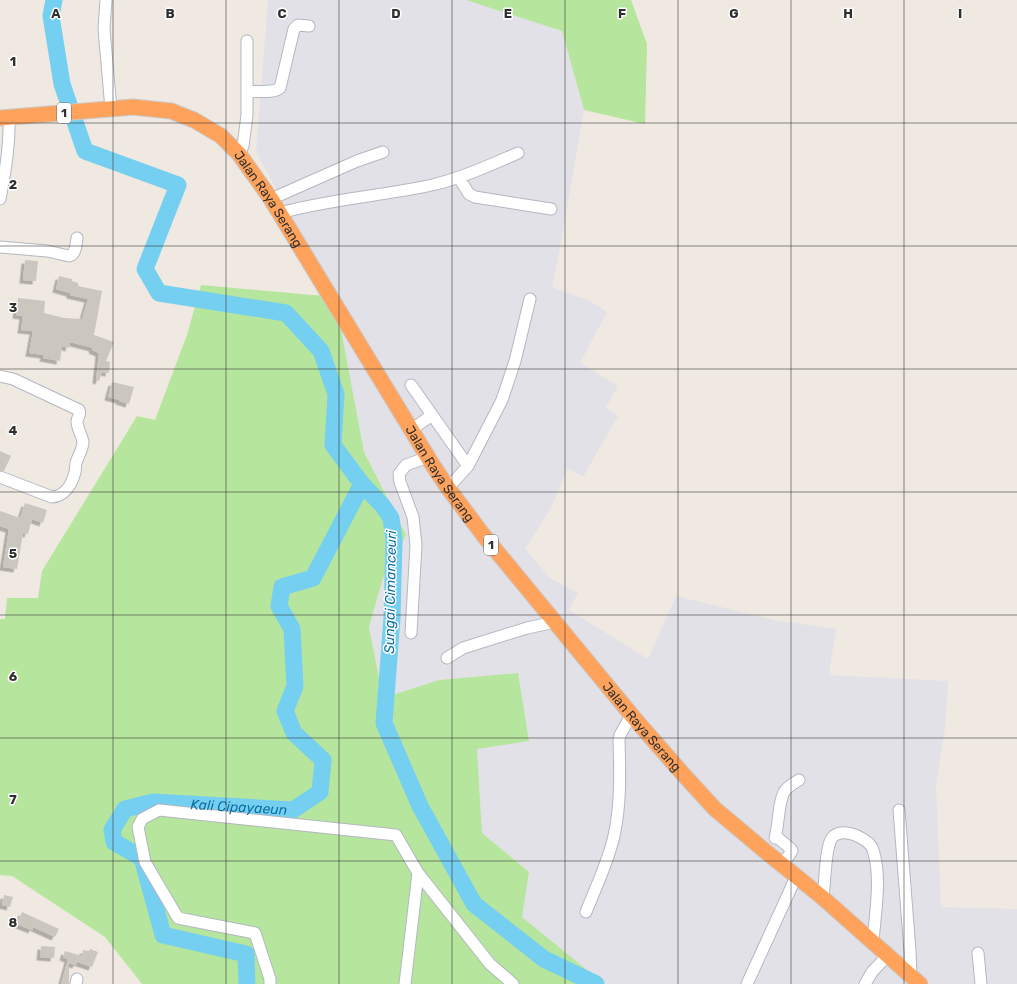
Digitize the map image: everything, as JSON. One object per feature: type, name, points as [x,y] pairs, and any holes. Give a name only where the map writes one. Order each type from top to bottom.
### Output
[{"type":"highway","name":"Jalan Raya Serang","points":[[5,118],[133,107],[171,111],[194,120],[221,136],[239,154],[280,213],[428,457],[448,488],[484,536],[682,773],[716,808],[764,851],[823,898],[915,980]]},
{"type":"street","points":[[106,0],[104,29],[107,109]]},
{"type":"street","points":[[247,92],[277,91],[280,88],[294,30],[298,25],[309,26]]},
{"type":"street","points":[[239,154],[243,146],[247,115],[247,42]]},
{"type":"street","points":[[0,199],[10,137],[5,118]]},
{"type":"street","points":[[271,200],[352,163],[383,152]]},
{"type":"street","points":[[280,213],[308,206],[432,185],[459,178],[518,153]]},
{"type":"street","points":[[459,178],[469,194],[475,197],[551,209]]},
{"type":"street","points":[[0,247],[47,251],[69,256],[74,252],[77,238]]},
{"type":"street","points":[[448,488],[468,466],[502,400],[515,361],[530,299]]},
{"type":"street","points":[[0,376],[13,379],[79,410],[80,413],[77,420],[78,429],[83,442],[76,462],[76,471],[71,483],[62,495],[58,497],[52,497],[0,477]]},
{"type":"street","points":[[411,385],[468,466]]},
{"type":"street","points":[[411,430],[432,415]]},
{"type":"street","points":[[411,633],[416,545],[413,517],[400,482],[399,474],[406,465],[428,457]]},
{"type":"street","points":[[447,658],[463,648],[527,628],[555,622]]},
{"type":"street","points":[[586,912],[607,861],[614,837],[620,797],[619,740],[620,735],[632,714]]},
{"type":"street","points":[[764,851],[775,838],[784,792],[789,786],[799,780]]},
{"type":"street","points":[[270,984],[270,979],[255,933],[178,918],[146,862],[138,827],[142,819],[159,810],[396,835],[418,873],[490,964],[513,984]]},
{"type":"street","points":[[899,810],[910,951],[915,980]]},
{"type":"street","points":[[823,898],[828,849],[831,839],[835,835],[845,832],[854,834],[866,841],[872,848],[876,862],[877,894],[873,942]]},
{"type":"street","points":[[775,838],[778,838],[791,849],[790,854],[782,865]]},
{"type":"street","points":[[405,984],[418,873]]},
{"type":"street","points":[[747,984],[796,877]]},
{"type":"street","points":[[978,953],[981,984]]},
{"type":"street","points":[[865,984],[872,972],[888,955]]},
{"type":"shaded area","points":[[268,0],[466,0],[562,31],[584,110],[552,287],[590,301],[607,312],[580,363],[618,386],[606,407],[618,416],[583,477],[568,468],[551,508],[525,549],[550,578],[578,593],[569,610],[648,659],[676,596],[774,620],[836,629],[829,675],[948,681],[945,728],[936,786],[941,907],[1017,909],[1017,984],[604,984],[521,917],[529,872],[482,833],[477,749],[529,740],[518,674],[439,680],[383,698],[369,627],[383,578],[406,535],[364,452],[335,297],[256,152]]},
{"type":"green space","points":[[466,0],[631,0],[647,44],[645,124],[584,110],[562,31]]},
{"type":"green space","points":[[201,285],[335,297],[364,452],[406,535],[383,578],[369,627],[383,698],[439,680],[518,673],[529,741],[477,749],[482,833],[529,872],[522,917],[604,984],[142,984],[105,937],[12,876],[0,875],[0,619],[5,619],[7,598],[38,598],[42,571],[137,416],[155,420],[187,335]]},
{"type":"building","points":[[25,260],[38,261],[36,281],[23,280]]},
{"type":"building","points":[[59,276],[72,279],[72,281],[78,283],[78,286],[102,291],[94,335],[114,342],[106,361],[110,362],[109,373],[102,372],[99,381],[96,380],[99,353],[92,350],[93,348],[70,342],[69,348],[62,346],[60,361],[43,358],[44,355],[29,353],[33,331],[21,330],[23,316],[16,315],[18,298],[45,301],[44,313],[64,318],[82,319],[88,299],[70,295],[70,293],[56,289]]},
{"type":"building","points":[[112,382],[134,387],[129,404],[108,397]]},
{"type":"building","points":[[0,451],[11,456],[4,471],[0,470]]},
{"type":"building","points":[[25,503],[47,510],[43,523],[32,519],[28,534],[23,533],[17,569],[3,567],[9,529],[0,526],[0,511],[20,518]]},
{"type":"building","points":[[4,895],[13,897],[10,907],[2,905]]},
{"type":"building","points":[[22,912],[59,929],[55,937],[33,927],[32,930],[17,924]]},
{"type":"building","points":[[41,946],[55,947],[54,958],[40,957]]},
{"type":"building","points":[[90,949],[98,952],[92,967],[77,962],[76,965],[69,963],[69,984],[61,984],[68,959],[63,957],[65,951],[82,956],[83,950],[89,951]]},
{"type":"waterway","name":"Sungai Cimanceuri","points":[[54,0],[51,16],[62,84],[85,151],[178,185],[145,269],[159,293],[286,313],[321,351],[336,394],[333,445],[362,484],[382,505],[391,518],[394,540],[392,618],[384,723],[420,806],[474,904],[544,959],[596,984]]},
{"type":"waterway","name":"Kali Cipayaeun","points":[[247,984],[246,954],[163,935],[142,858],[114,842],[112,830],[125,809],[153,802],[293,810],[320,792],[323,760],[294,733],[285,711],[295,686],[292,629],[279,606],[282,587],[313,578],[362,484]]}]
